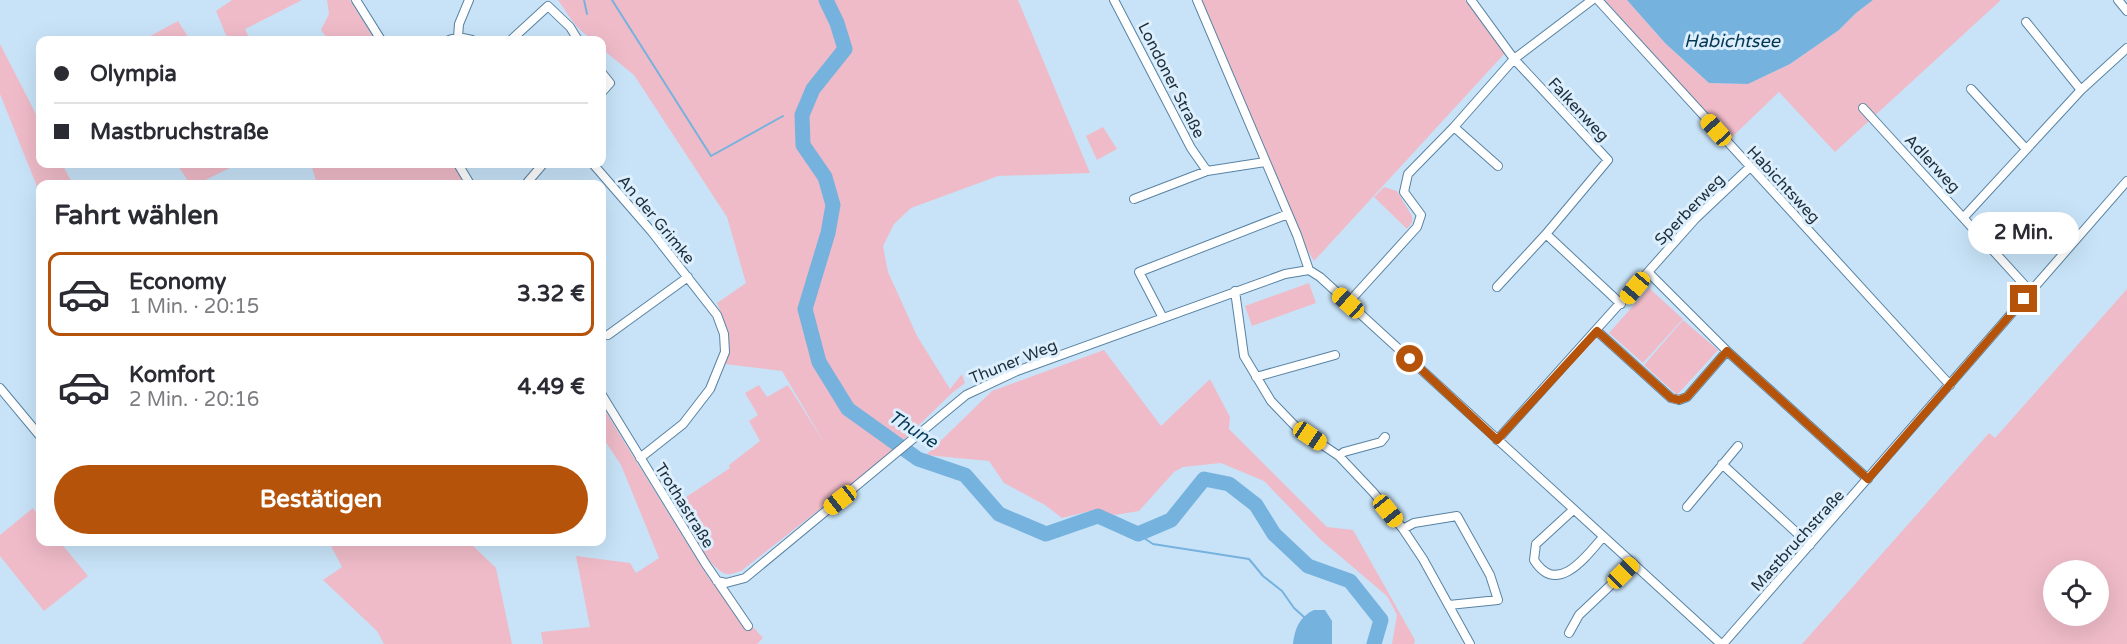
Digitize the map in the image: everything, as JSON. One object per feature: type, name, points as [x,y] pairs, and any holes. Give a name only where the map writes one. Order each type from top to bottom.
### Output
[{"type":"street","points":[[356,0],[378,36]]},
{"type":"street","points":[[458,36],[459,24],[469,0]]},
{"type":"street","name":"Londoner Straße","points":[[1114,0],[1191,148],[1207,171]]},
{"type":"street","points":[[1197,0],[1296,232],[1309,270],[1722,644]]},
{"type":"street","name":"Falkenweg","points":[[1471,0],[1514,59],[1608,160],[1546,234],[1497,287]]},
{"type":"street","points":[[1348,303],[1418,227],[1421,215],[1404,192],[1408,174],[1454,127],[1514,59],[1592,0]]},
{"type":"street","name":"Habichtsweg","points":[[1598,0],[1950,385]]},
{"type":"street","points":[[2118,0],[2127,11]]},
{"type":"street","points":[[515,36],[548,6],[570,27],[576,36]]},
{"type":"street","points":[[2026,22],[2081,90]]},
{"type":"street","points":[[1964,216],[2081,90],[2127,48]]},
{"type":"street","points":[[1971,89],[2026,149]]},
{"type":"street","name":"Adlerweg","points":[[1863,108],[1964,216],[2030,291]]},
{"type":"street","points":[[1454,127],[1498,166]]},
{"type":"street","points":[[1134,199],[1207,171],[1265,162]]},
{"type":"street","name":"Sperberweg","points":[[1497,440],[1696,218],[1750,167]]},
{"type":"street","points":[[529,180],[540,168]]},
{"type":"street","name":"Mastbruchstraße","points":[[1722,644],[2127,181]]},
{"type":"street","name":"An der Grimke","points":[[606,184],[688,277],[717,315],[724,334],[725,352],[710,389],[682,424],[640,458]]},
{"type":"street","points":[[1163,318],[1139,272],[1288,214]]},
{"type":"street","points":[[1546,234],[1621,304]]},
{"type":"street","name":"Thuner Weg","points":[[717,581],[726,583],[745,578],[966,395],[1017,371],[1235,291],[1296,271],[1309,270]]},
{"type":"street","points":[[1648,272],[1727,351],[1868,479]]},
{"type":"street","name":"An der Grimke","points":[[608,335],[688,277]]},
{"type":"street","points":[[1235,291],[1244,356],[1271,401],[1296,427],[1340,456],[1403,529],[1449,604],[1468,641]]},
{"type":"street","points":[[1597,331],[1671,398],[1679,400],[1687,397],[1727,351]]},
{"type":"street","points":[[1256,377],[1335,355]]},
{"type":"street","points":[[0,388],[36,431]]},
{"type":"street","name":"Trothastraße","points":[[606,402],[717,581],[748,626]]},
{"type":"street","points":[[1340,456],[1344,452],[1381,442],[1385,437]]},
{"type":"street","points":[[1687,507],[1738,446]]},
{"type":"street","points":[[1722,464],[1810,545]]},
{"type":"street","points":[[1573,510],[1536,544],[1534,560],[1540,570],[1547,575],[1554,576],[1570,570],[1603,537]]},
{"type":"street","points":[[1403,529],[1414,523],[1457,516],[1490,575],[1498,600],[1449,604]]},
{"type":"street","points":[[1569,633],[1579,615],[1633,564]]},
{"type":"shaded area","points":[[232,0],[302,0],[245,29],[248,36],[226,36],[216,11]]},
{"type":"shaded area","points":[[327,0],[350,0],[372,36],[325,36],[321,30],[329,14]]},
{"type":"shaded area","points":[[558,0],[1018,0],[1090,173],[998,176],[911,208],[894,224],[883,246],[888,272],[917,336],[950,389],[962,374],[965,383],[884,459],[741,571],[727,574],[713,565],[674,505],[730,468],[729,465],[760,441],[749,421],[758,415],[745,393],[759,385],[767,397],[788,385],[825,444],[782,371],[725,364],[729,333],[717,303],[746,283],[727,217],[634,75],[606,52],[606,36],[588,36],[571,19]]},
{"type":"shaded area","points":[[1198,0],[1465,0],[1505,53],[1314,261],[1294,228]]},
{"type":"shaded area","points":[[1605,0],[1627,0],[1665,43],[1709,83],[1748,84],[1790,64],[1839,30],[1873,0],[2001,0],[1835,152],[1779,92],[1732,137],[1706,112]]},
{"type":"shaded area","points":[[178,21],[187,36],[150,36]]},
{"type":"shaded area","points":[[0,44],[36,114],[36,168],[64,168],[71,180],[36,180],[36,184],[0,94]]},
{"type":"shaded area","points":[[1103,127],[1117,149],[1097,160],[1086,136]]},
{"type":"shaded area","points":[[180,168],[230,168],[205,180],[187,180]]},
{"type":"shaded area","points":[[312,168],[455,168],[463,180],[316,180]]},
{"type":"shaded area","points":[[1384,187],[1397,191],[1412,216],[1412,222],[1407,229],[1374,197]]},
{"type":"shaded area","points":[[1309,283],[1316,303],[1252,326],[1245,306]]},
{"type":"shaded area","points":[[1649,288],[1683,319],[1643,363],[1609,333]]},
{"type":"shaded area","points":[[2127,289],[2127,644],[1802,644],[1989,433],[1995,438]]},
{"type":"shaded area","points":[[1683,320],[1718,350],[1677,395],[1644,365]]},
{"type":"shaded area","points":[[1104,350],[1161,426],[1210,379],[1230,417],[1229,429],[1327,527],[1353,530],[1415,640],[1414,644],[1392,644],[1397,615],[1387,596],[1321,540],[1264,481],[1221,463],[1183,467],[1174,472],[1139,511],[1115,515],[1094,510],[1062,518],[1045,505],[1004,483],[989,461],[926,455],[992,391]]},
{"type":"shaded area","points":[[606,412],[708,577],[763,638],[757,644],[543,644],[541,632],[590,627],[576,556],[630,563],[636,573],[659,558],[621,465],[606,442]]},
{"type":"shaded area","points":[[33,508],[36,512],[36,546],[63,546],[88,576],[44,611],[0,556],[0,535]]},
{"type":"shaded area","points":[[331,546],[473,546],[496,568],[512,644],[384,644],[377,631],[323,580],[342,567]]},
{"type":"water","name":"Habichtsee","points":[[1627,0],[1873,0],[1839,30],[1790,64],[1748,84],[1709,83],[1665,43]]},
{"type":"water","points":[[1314,610],[1325,610],[1332,621],[1332,644],[1293,644],[1299,624]]},
{"type":"waterway","points":[[584,0],[587,14]]},
{"type":"waterway","points":[[612,0],[711,156],[783,116]]},
{"type":"waterway","name":"Thune","points":[[826,0],[837,23],[845,49],[813,89],[802,115],[803,145],[825,177],[833,205],[828,233],[805,309],[819,362],[848,409],[918,459],[965,475],[999,514],[1046,534],[1098,516],[1138,534],[1171,520],[1204,479],[1229,484],[1256,505],[1274,534],[1308,566],[1350,581],[1381,620],[1374,644]]},
{"type":"waterway","points":[[1138,534],[1153,544],[1249,559],[1263,576],[1282,591],[1294,608],[1304,617]]},
{"type":"route","points":[[1410,359],[1497,440],[1597,331],[1671,398],[1679,400],[1687,397],[1727,351],[1868,479],[2024,299]]}]
